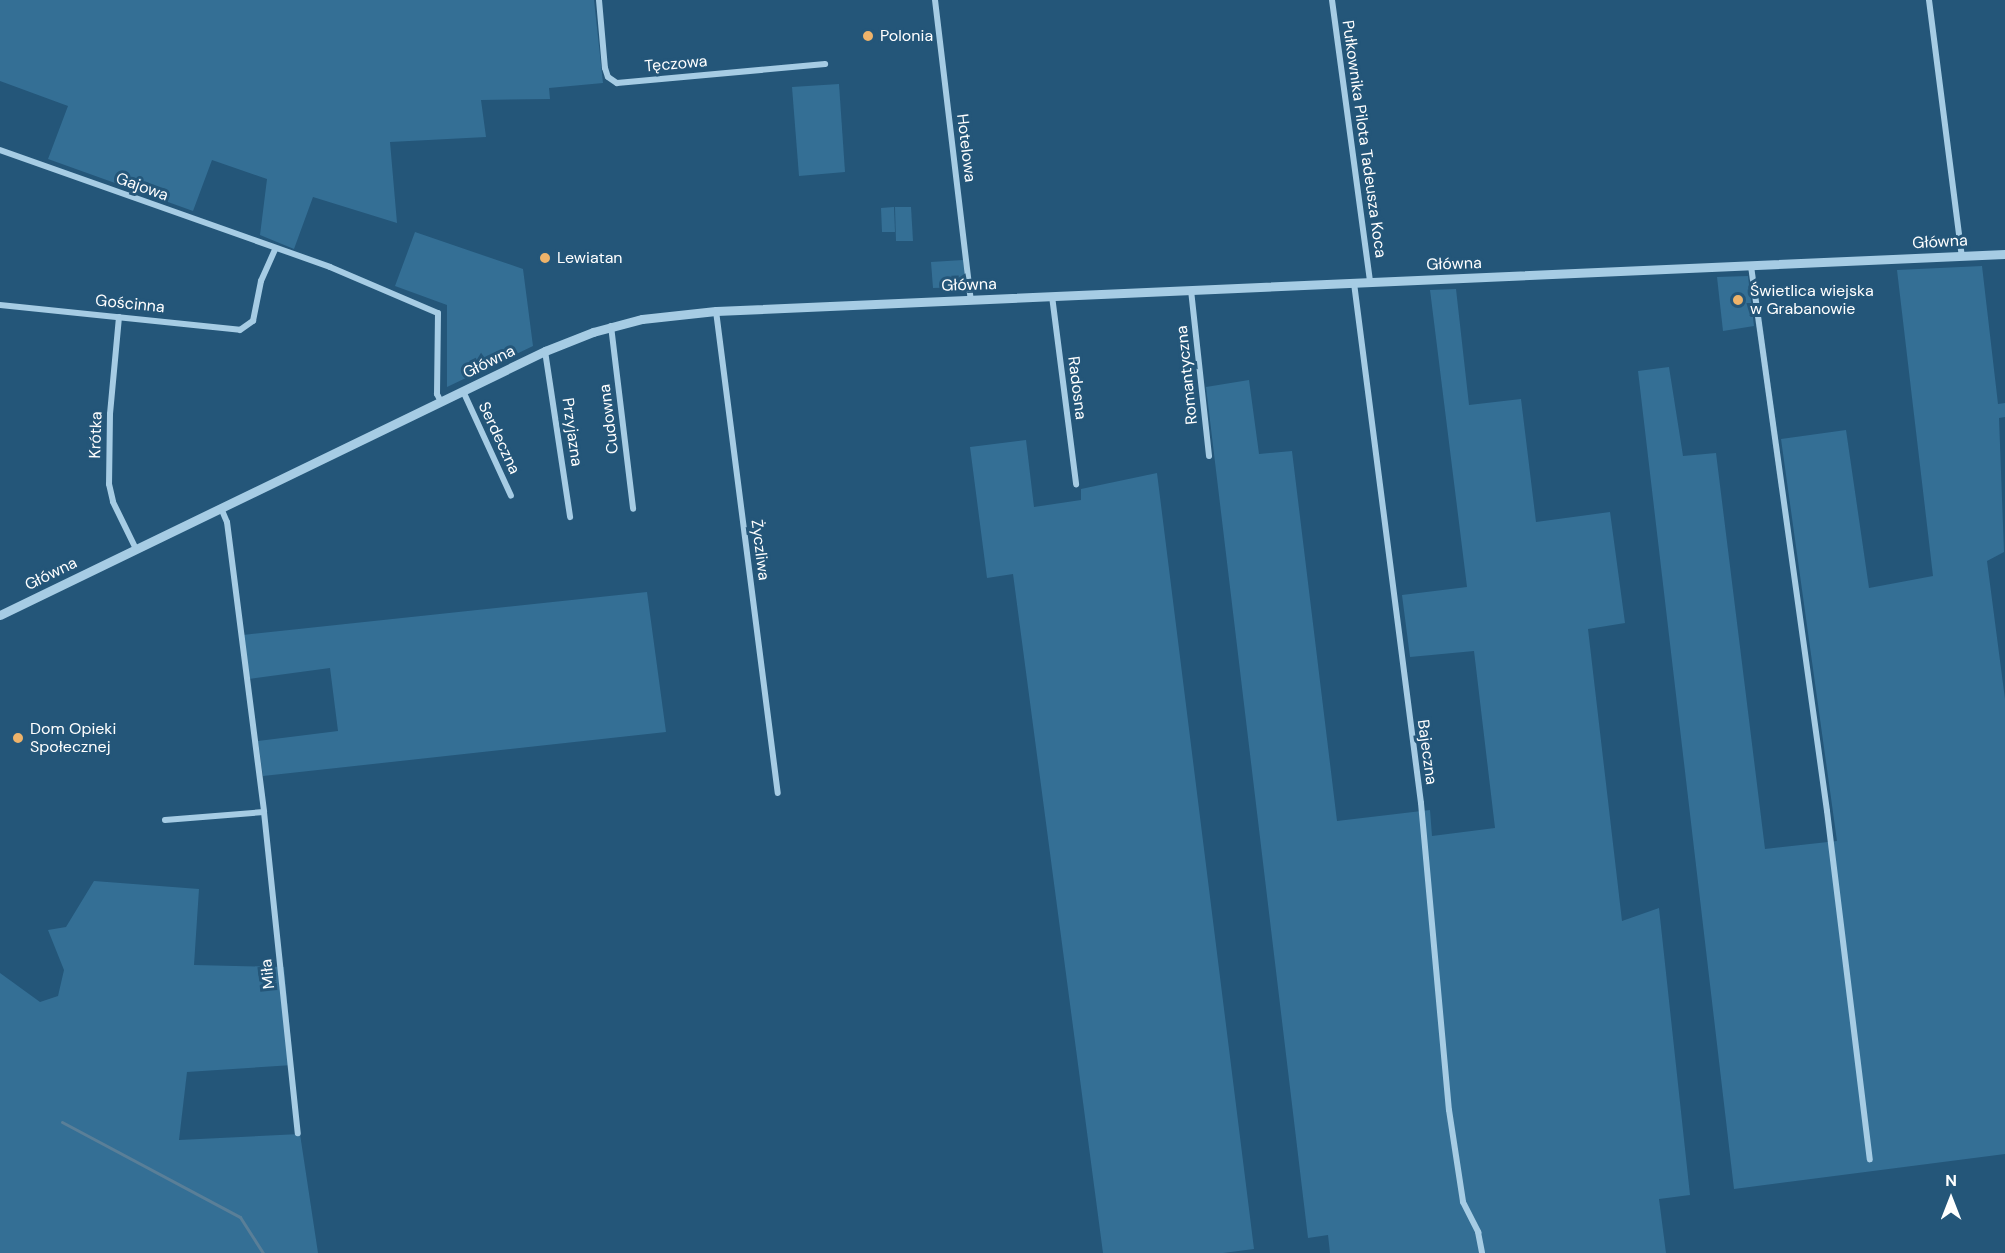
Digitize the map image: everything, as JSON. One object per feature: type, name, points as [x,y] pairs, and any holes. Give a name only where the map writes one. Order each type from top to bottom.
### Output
[{"type":"street","name":"Tęczowa","points":[[599,0],[605,68],[608,77],[617,83],[825,64]]},
{"type":"street","name":"Hotelowa","points":[[935,0],[971,300]]},
{"type":"street","name":"Pułkownika Pilota Tadeusza Koca","points":[[1332,0],[1370,282]]},
{"type":"street","points":[[1929,0],[1962,256]]},
{"type":"street","name":"Gajowa","points":[[0,150],[330,267],[438,313],[437,394],[441,402]]},
{"type":"street","name":"Gościnna","points":[[0,305],[240,330],[253,321],[261,281],[274,249]]},
{"type":"street","name":"Główna","points":[[0,615],[545,351],[611,326],[668,314],[2005,254]]},
{"type":"street","points":[[1751,266],[1827,811],[1870,1159]]},
{"type":"street","name":"Bajeczna","points":[[1354,283],[1420,803],[1449,1110],[1463,1202],[1474,1223],[1482,1253]]},
{"type":"street","name":"Romantyczna","points":[[1191,290],[1209,456]]},
{"type":"street","name":"Radosna","points":[[1052,296],[1076,484]]},
{"type":"street","name":"Życzliwa","points":[[716,311],[778,793]]},
{"type":"street","name":"Krótka","points":[[119,317],[109,484],[112,501],[136,549]]},
{"type":"street","name":"Cudowna","points":[[611,326],[633,509]]},
{"type":"street","name":"Przyjazna","points":[[545,351],[570,516]]},
{"type":"street","name":"Serdeczna","points":[[463,391],[511,496]]},
{"type":"street","name":"Miła","points":[[221,508],[226,522],[264,812],[298,1133]]},
{"type":"street","points":[[165,820],[264,812]]},
{"type":"shaded area","points":[[0,0],[594,0],[603,83],[549,88],[550,99],[481,100],[486,137],[390,142],[397,223],[313,197],[294,249],[260,235],[267,179],[212,160],[193,211],[48,159],[68,106],[0,81]]},
{"type":"shaded area","points":[[839,84],[845,172],[799,176],[792,87]]},
{"type":"shaded area","points":[[894,207],[895,232],[882,232],[881,208]]},
{"type":"shaded area","points":[[895,207],[911,207],[913,241],[896,241]]},
{"type":"shaded area","points":[[415,232],[523,269],[533,346],[447,387],[447,305],[395,286]]},
{"type":"shaded area","points":[[963,260],[966,287],[933,288],[931,262]]},
{"type":"shaded area","points":[[1982,266],[1998,404],[2005,403],[2005,417],[1999,418],[2004,552],[1987,561],[2005,699],[2005,1154],[1734,1189],[1638,371],[1669,367],[1683,456],[1716,453],[1765,849],[1837,841],[1781,439],[1846,430],[1869,588],[1933,576],[1897,270]]},
{"type":"shaded area","points":[[1748,276],[1754,326],[1723,331],[1717,277]]},
{"type":"shaded area","points":[[1456,289],[1469,405],[1521,399],[1536,522],[1610,512],[1625,623],[1588,629],[1622,921],[1659,908],[1690,1195],[1659,1199],[1666,1253],[1330,1253],[1328,1235],[1308,1238],[1206,387],[1249,380],[1259,454],[1292,451],[1337,821],[1430,810],[1432,836],[1495,828],[1474,651],[1410,657],[1402,595],[1467,587],[1430,290]]},
{"type":"shaded area","points":[[1026,440],[1034,507],[1081,500],[1081,489],[1157,473],[1254,1249],[1223,1253],[1103,1253],[1013,574],[987,578],[970,447]]},
{"type":"shaded area","points":[[647,592],[666,732],[263,776],[258,741],[338,731],[330,668],[249,679],[243,635]]},
{"type":"shaded area","points":[[94,881],[199,889],[194,965],[284,967],[293,1065],[187,1072],[179,1140],[300,1134],[318,1253],[0,1253],[0,973],[40,1002],[58,996],[64,970],[48,930],[66,927]]},
{"type":"waterway","points":[[62,1122],[240,1217],[263,1253]]},
{"type":"place","name":"Polonia","points":[[868,36]]},
{"type":"place","name":"Lewiatan","points":[[545,258]]},
{"type":"place","name":"Świetlica wiejska w Grabanowie","points":[[1738,300]]},
{"type":"place","name":"Dom Opieki Społecznej","points":[[18,738]]}]
